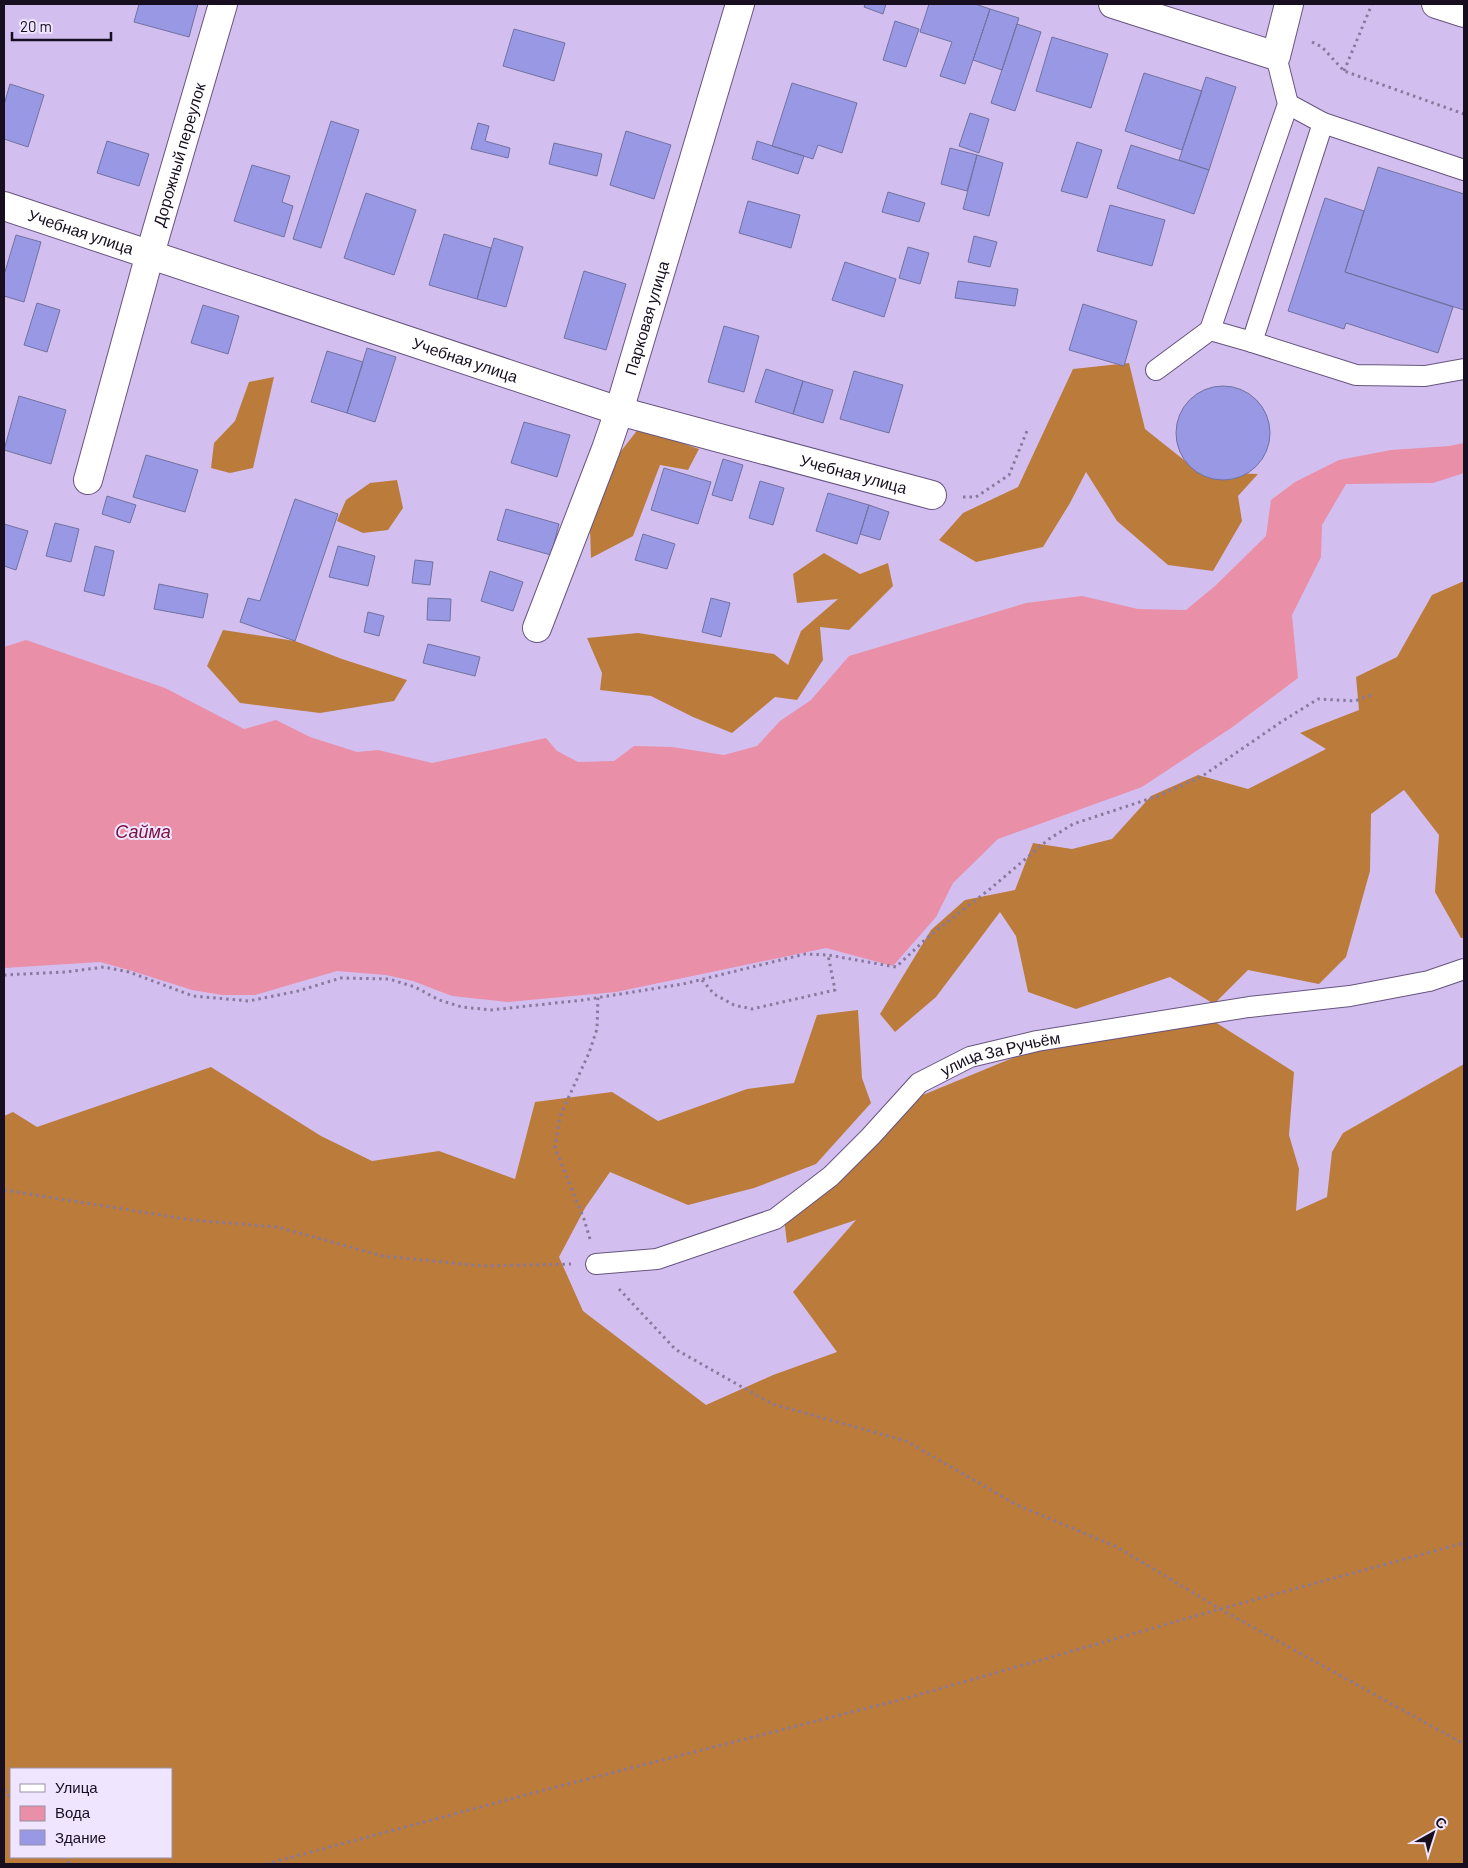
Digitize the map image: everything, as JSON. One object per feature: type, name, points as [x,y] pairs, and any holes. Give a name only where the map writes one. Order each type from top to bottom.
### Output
[{"type":"street","name":"Дорожный переулок","points":[[88,480],[150,254],[223,4]]},
{"type":"street","name":"Парковая улица","points":[[537,628],[619,411],[740,4]]},
{"type":"street","points":[[1113,4],[1276,56],[1289,4]]},
{"type":"street","points":[[1436,4],[1464,13]]},
{"type":"street","name":"Учебная улица","points":[[4,206],[619,411],[932,495]]},
{"type":"lane","points":[[1156,370],[1210,330],[1288,104],[1276,56]]},
{"type":"lane","points":[[1288,104],[1323,123],[1464,170]]},
{"type":"lane","points":[[1252,342],[1323,123]]},
{"type":"lane","points":[[1210,330],[1356,375],[1425,376],[1464,369]]},
{"type":"lane","name":"улица За Ручьём","points":[[596,1264],[657,1259],[775,1219],[831,1176],[872,1136],[919,1083],[970,1058],[1037,1041],[1249,1007],[1350,996],[1429,981],[1464,969]]},
{"type":"path","points":[[1344,71],[1372,4]]},
{"type":"path","points":[[1282,30],[1322,47],[1344,71],[1464,114]]},
{"type":"path","points":[[932,495],[976,498],[1010,475],[1027,431]]},
{"type":"path","points":[[4,975],[66,972],[104,967],[129,972],[193,996],[249,1000],[298,991],[341,978],[389,979],[462,1007],[491,1010],[598,997],[702,980],[806,954],[828,955],[896,967],[927,938],[990,889],[1049,839],[1073,824],[1158,796],[1201,777],[1318,699],[1354,701],[1371,695]]},
{"type":"path","points":[[702,980],[714,994],[734,1005],[752,1009],[835,990],[828,955]]},
{"type":"path","points":[[598,997],[597,1028],[589,1053],[560,1116],[555,1148],[584,1219],[596,1264],[674,1349],[772,1404],[906,1441],[1017,1505],[1117,1547],[1220,1609],[1464,1744]]},
{"type":"path","points":[[4,1190],[192,1220],[277,1227],[383,1256],[482,1266],[596,1264]]},
{"type":"path","points":[[266,1864],[552,1788],[907,1698],[1220,1609],[1464,1543]]},
{"type":"shaded area","points":[[1129,363],[1145,429],[1199,472],[1258,474],[1238,496],[1242,521],[1213,571],[1168,565],[1117,521],[1086,472],[1070,503],[1043,547],[976,562],[939,540],[963,513],[1018,487],[1073,369]]},
{"type":"shaded area","points":[[274,377],[253,468],[230,473],[211,468],[214,443],[235,421],[249,382]]},
{"type":"shaded area","points":[[639,428],[699,449],[688,470],[660,465],[633,536],[591,558],[590,529],[618,455]]},
{"type":"shaded area","points":[[397,480],[403,508],[388,530],[363,533],[337,521],[346,500],[370,483]]},
{"type":"shaded area","points":[[824,553],[860,574],[888,563],[893,586],[849,630],[820,627],[823,660],[797,700],[775,697],[732,733],[693,717],[651,696],[600,690],[602,673],[587,638],[638,633],[774,654],[788,665],[801,631],[838,599],[797,603],[793,574]]},
{"type":"shaded area","points":[[1464,581],[1464,938],[1461,938],[1435,892],[1439,835],[1404,790],[1371,814],[1370,871],[1346,957],[1319,984],[1248,970],[1214,1004],[1170,977],[1076,1009],[1028,992],[1016,936],[1000,912],[936,997],[895,1032],[880,1014],[931,930],[965,900],[1015,890],[1033,843],[1072,849],[1112,839],[1151,796],[1198,775],[1248,789],[1326,749],[1300,733],[1359,710],[1356,677],[1397,657],[1432,595]]},
{"type":"shaded area","points":[[223,630],[295,641],[342,659],[407,680],[394,701],[320,713],[240,703],[207,666]]},
{"type":"shaded area","points":[[858,1010],[862,1078],[871,1103],[816,1164],[754,1188],[688,1205],[610,1172],[585,1208],[559,1257],[583,1311],[706,1405],[773,1375],[837,1352],[793,1292],[856,1220],[787,1243],[784,1219],[918,1097],[1061,1038],[1215,1022],[1294,1072],[1289,1135],[1299,1169],[1296,1211],[1327,1197],[1332,1152],[1343,1133],[1464,1064],[1464,1864],[4,1864],[4,1116],[13,1112],[37,1127],[211,1067],[321,1136],[372,1161],[439,1151],[515,1179],[535,1102],[612,1092],[658,1121],[747,1089],[794,1083],[817,1015]]},
{"type":"water","name":"Сайма","points":[[1464,443],[1464,473],[1433,483],[1346,484],[1322,525],[1321,557],[1292,615],[1298,678],[1231,728],[1142,787],[998,839],[953,883],[936,917],[893,966],[826,948],[616,992],[508,1002],[452,996],[413,981],[386,975],[337,971],[255,995],[222,995],[192,990],[100,962],[4,968],[4,647],[26,640],[165,688],[244,729],[276,720],[310,737],[357,752],[378,750],[432,763],[546,738],[557,751],[578,762],[614,761],[634,746],[672,747],[724,755],[757,746],[780,721],[811,700],[849,656],[1026,603],[1082,596],[1138,609],[1186,610],[1215,586],[1266,536],[1271,500],[1295,482],[1339,460],[1391,450],[1449,446]]},
{"type":"building","points":[[139,4],[198,4],[189,37],[134,22]]},
{"type":"building","points":[[865,4],[886,4],[883,14],[864,7]]},
{"type":"building","points":[[929,4],[975,4],[990,9],[965,84],[940,76],[952,42],[920,32]]},
{"type":"building","points":[[990,9],[1019,18],[1002,70],[973,60]]},
{"type":"building","points":[[895,21],[919,29],[906,67],[883,60]]},
{"type":"building","points":[[1017,24],[1041,32],[1015,111],[991,103]]},
{"type":"building","points":[[514,29],[565,43],[554,81],[503,66]]},
{"type":"building","points":[[1052,37],[1108,54],[1091,108],[1036,91]]},
{"type":"building","points":[[1144,73],[1202,91],[1182,150],[1125,131]]},
{"type":"building","points":[[1206,77],[1236,87],[1209,170],[1179,160]]},
{"type":"building","points":[[792,83],[857,103],[842,153],[818,145],[813,159],[772,146]]},
{"type":"building","points":[[10,84],[44,95],[28,147],[4,139],[4,105]]},
{"type":"building","points":[[970,113],[989,119],[979,153],[959,146]]},
{"type":"building","points":[[331,121],[359,130],[321,248],[293,239]]},
{"type":"building","points":[[478,123],[489,126],[485,141],[510,148],[508,158],[471,149]]},
{"type":"building","points":[[626,131],[671,145],[654,199],[610,185]]},
{"type":"building","points":[[107,141],[149,154],[139,186],[97,173]]},
{"type":"building","points":[[757,141],[804,156],[798,174],[752,159]]},
{"type":"building","points":[[1077,142],[1102,150],[1087,198],[1061,191]]},
{"type":"building","points":[[554,143],[602,154],[597,176],[549,164]]},
{"type":"building","points":[[1131,145],[1209,170],[1194,214],[1117,188]]},
{"type":"building","points":[[950,148],[977,155],[967,191],[941,184]]},
{"type":"building","points":[[977,155],[1003,163],[989,216],[963,209]]},
{"type":"building","points":[[252,165],[290,176],[282,202],[293,206],[284,237],[234,221]]},
{"type":"building","points":[[1378,167],[1464,194],[1464,310],[1345,272]]},
{"type":"building","points":[[888,192],[925,203],[919,222],[882,212]]},
{"type":"building","points":[[366,193],[416,210],[394,275],[344,258]]},
{"type":"building","points":[[1325,198],[1364,211],[1345,272],[1453,307],[1438,353],[1346,323],[1344,329],[1288,311]]},
{"type":"building","points":[[748,201],[800,215],[791,248],[739,233]]},
{"type":"building","points":[[1110,205],[1165,220],[1152,266],[1097,251]]},
{"type":"building","points":[[444,234],[491,248],[477,299],[429,285]]},
{"type":"building","points":[[16,235],[41,242],[24,302],[4,296],[4,275]]},
{"type":"building","points":[[974,236],[997,242],[990,267],[968,262]]},
{"type":"building","points":[[494,238],[523,247],[506,307],[477,299]]},
{"type":"building","points":[[908,247],[929,253],[920,284],[899,278]]},
{"type":"building","points":[[845,262],[896,279],[884,317],[832,300]]},
{"type":"building","points":[[584,271],[626,284],[606,350],[564,338]]},
{"type":"building","points":[[958,281],[1018,289],[1015,306],[955,298]]},
{"type":"building","points":[[37,303],[60,310],[47,352],[24,345]]},
{"type":"building","points":[[1083,304],[1137,321],[1124,366],[1069,350]]},
{"type":"building","points":[[203,305],[239,316],[228,354],[191,343]]},
{"type":"building","points":[[724,326],[759,336],[744,392],[708,382]]},
{"type":"building","points":[[367,348],[396,357],[375,422],[347,413]]},
{"type":"building","points":[[327,351],[363,362],[347,413],[311,402]]},
{"type":"building","points":[[766,369],[803,381],[793,414],[755,402]]},
{"type":"building","points":[[854,371],[903,385],[889,433],[840,419]]},
{"type":"building","points":[[803,381],[833,390],[823,423],[793,414]]},
{"type":"building","points":[[1223,386],[1241,389],[1256,400],[1267,415],[1270,433],[1267,451],[1256,466],[1241,477],[1223,480],[1205,477],[1190,466],[1179,451],[1176,433],[1179,415],[1190,400],[1205,389]]},
{"type":"building","points":[[19,396],[66,410],[51,464],[4,450]]},
{"type":"building","points":[[524,422],[570,435],[557,477],[511,463]]},
{"type":"building","points":[[146,455],[198,470],[185,512],[133,497]]},
{"type":"building","points":[[723,459],[743,465],[732,501],[712,495]]},
{"type":"building","points":[[664,468],[711,482],[698,524],[651,510]]},
{"type":"building","points":[[760,481],[784,488],[773,525],[749,518]]},
{"type":"building","points":[[828,493],[869,505],[857,544],[816,531]]},
{"type":"building","points":[[107,496],[136,505],[130,523],[102,514]]},
{"type":"building","points":[[295,499],[338,514],[295,641],[240,622],[248,598],[260,601]]},
{"type":"building","points":[[869,505],[889,512],[880,540],[860,534]]},
{"type":"building","points":[[506,509],[559,524],[551,555],[497,540]]},
{"type":"building","points":[[55,523],[79,529],[71,562],[46,556]]},
{"type":"building","points":[[4,524],[28,531],[16,570],[4,566]]},
{"type":"building","points":[[643,534],[675,544],[667,569],[635,560]]},
{"type":"building","points":[[95,546],[114,551],[104,596],[84,591]]},
{"type":"building","points":[[338,546],[375,556],[368,586],[329,577]]},
{"type":"building","points":[[415,560],[433,562],[430,585],[412,583]]},
{"type":"building","points":[[490,571],[523,582],[513,611],[481,601]]},
{"type":"building","points":[[159,584],[208,594],[203,618],[154,609]]},
{"type":"building","points":[[428,598],[451,599],[450,621],[427,620]]},
{"type":"building","points":[[711,598],[730,603],[721,637],[702,632]]},
{"type":"building","points":[[368,612],[384,616],[379,636],[364,632]]},
{"type":"building","points":[[428,644],[480,657],[475,676],[423,663]]}]
